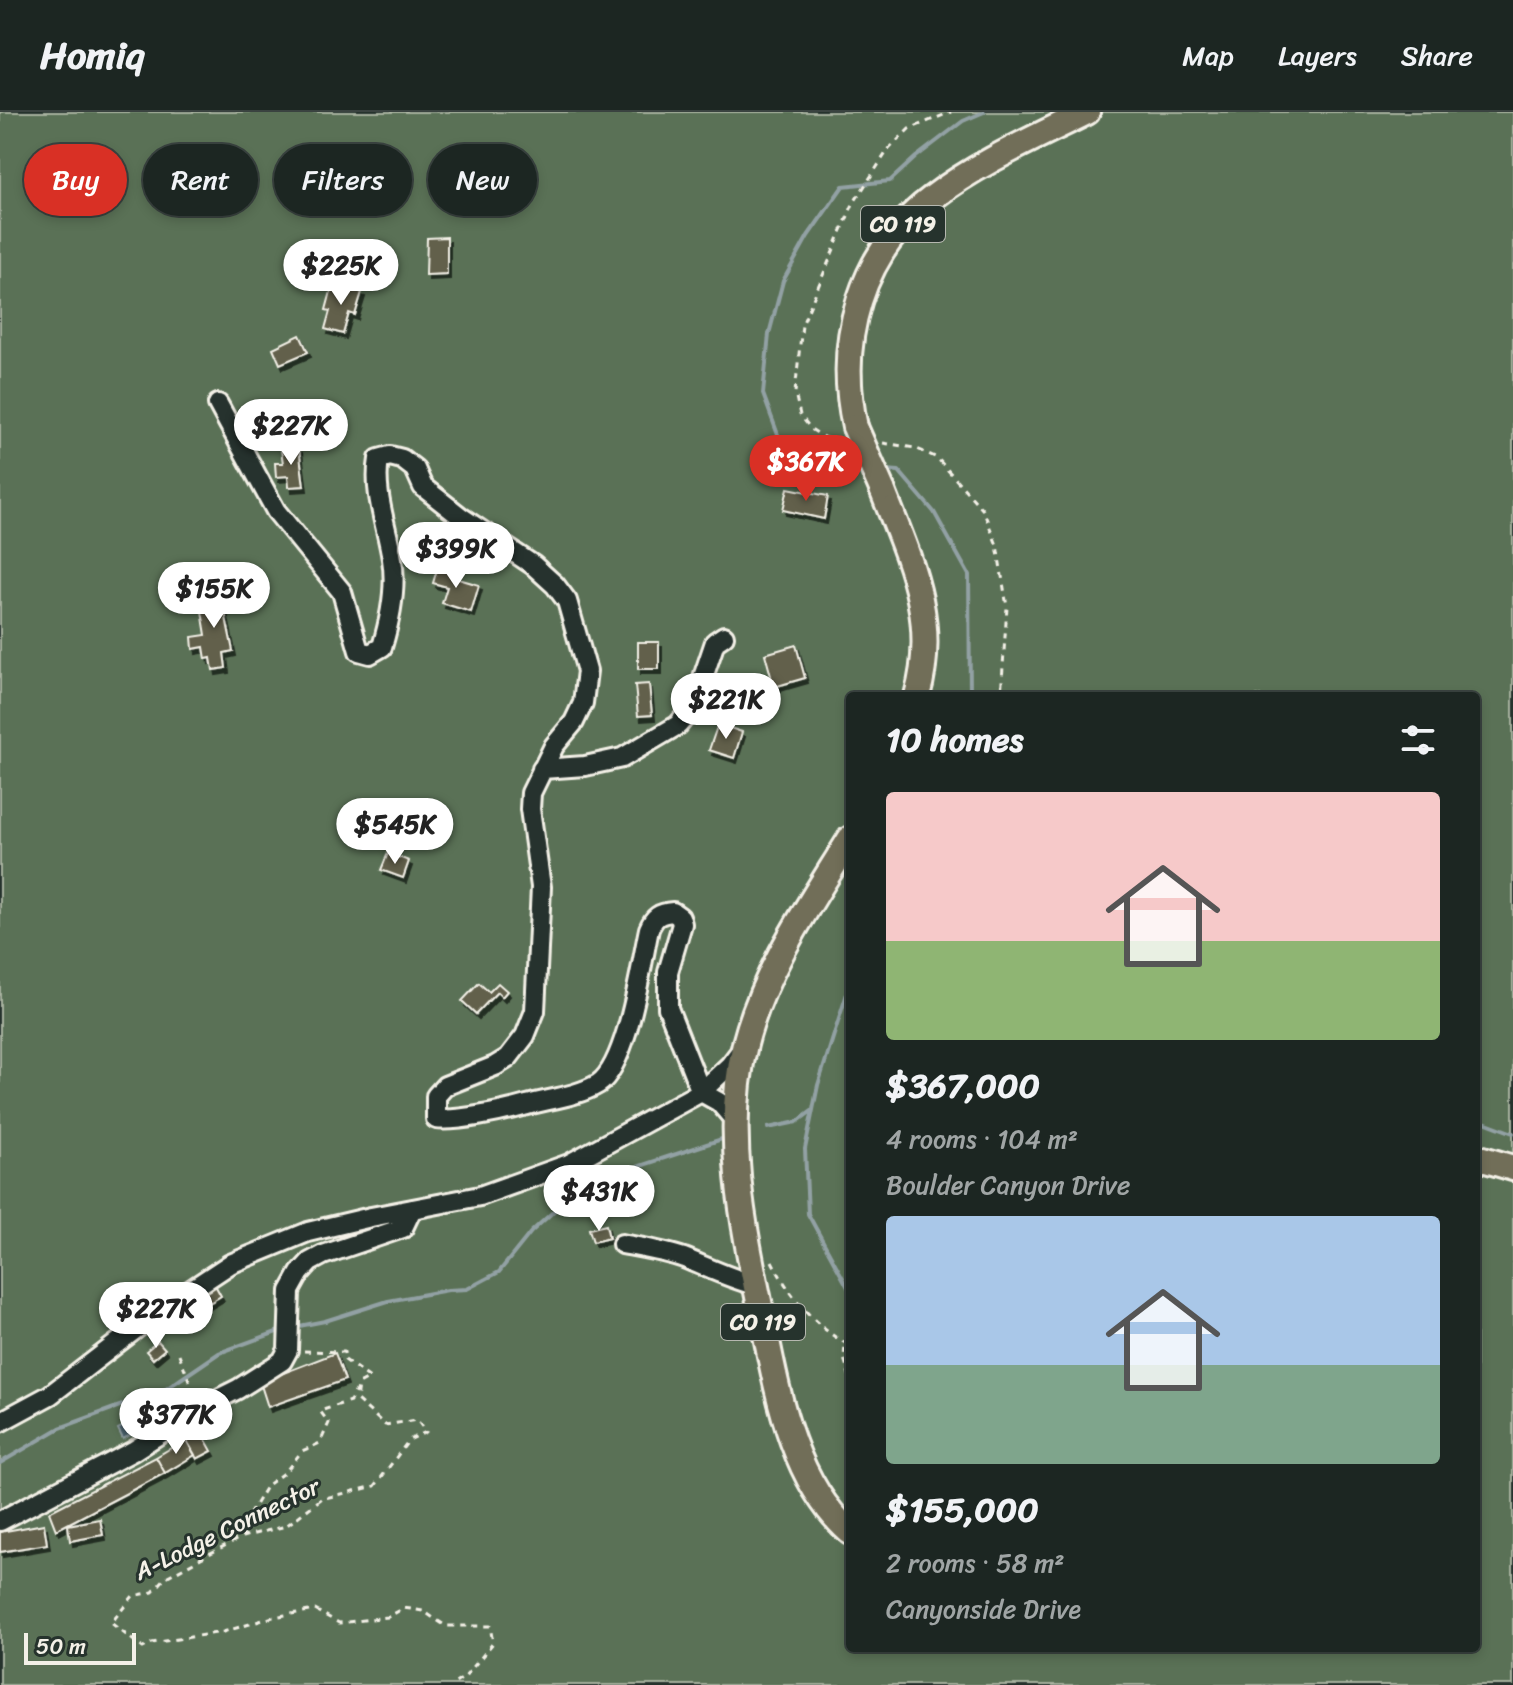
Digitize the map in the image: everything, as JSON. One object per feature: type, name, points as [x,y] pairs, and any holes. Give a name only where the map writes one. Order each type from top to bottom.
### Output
[{"type":"main road","name":"CO 119","points":[[918,692],[925,654],[926,625],[920,593],[882,489],[858,437],[849,401],[849,337],[857,303],[869,273],[889,239],[932,197],[1000,155],[1087,112]]},
{"type":"main road","name":"CO 119","points":[[846,846],[777,962],[753,1019],[744,1046],[737,1123],[742,1222],[774,1371],[796,1450],[821,1499],[846,1527]]},
{"type":"main road","points":[[1480,1158],[1513,1168]]},
{"type":"street","points":[[218,404],[276,511],[342,592],[359,651],[370,654],[382,647],[391,616],[393,563],[376,477],[379,459],[390,456],[402,459],[415,469],[423,487],[461,517],[533,565],[567,601],[587,671],[587,683],[583,703],[574,722],[554,746],[531,793],[530,809],[541,887],[535,1011],[525,1036],[508,1058],[445,1086],[436,1096],[436,1119],[462,1119],[520,1107],[599,1083],[612,1069],[627,1028],[653,919],[661,913],[673,912],[680,917],[682,924],[668,972],[668,1008],[701,1092],[719,1102],[737,1123]]},
{"type":"street","points":[[542,769],[585,766],[622,758],[678,725],[693,707],[715,642],[724,636]]},
{"type":"street","points":[[0,1436],[6,1419],[50,1395],[159,1311],[230,1264],[308,1232],[480,1196],[530,1180],[605,1146],[701,1092],[730,1065],[744,1046]]},
{"type":"street","points":[[0,1521],[133,1451],[282,1361],[288,1344],[290,1291],[310,1262],[403,1228],[412,1209]]},
{"type":"street","points":[[622,1244],[685,1258],[720,1275],[755,1285]]},
{"type":"path","points":[[951,112],[909,129],[888,150],[853,204],[802,325],[795,393],[800,415],[811,429],[825,438],[858,437],[915,448],[937,458],[983,510],[997,545],[1007,607],[1002,692]]},
{"type":"path","points":[[778,1272],[827,1333],[845,1343],[846,1365]]},
{"type":"path","name":"A-Lodge Connector","points":[[288,1344],[344,1352],[345,1360],[370,1378],[359,1384],[357,1400],[385,1425],[417,1420],[426,1432],[409,1440],[375,1486],[321,1499],[286,1526],[242,1537],[166,1577],[153,1592],[133,1596],[111,1623],[143,1648],[152,1643],[223,1632],[273,1617],[315,1610],[339,1623],[388,1617],[404,1608],[423,1611],[446,1626],[490,1626],[493,1643],[465,1677],[452,1685]]},
{"type":"path","points":[[179,1354],[194,1392]]},
{"type":"path","points":[[242,1537],[249,1515],[267,1485],[286,1471],[302,1451],[320,1443],[329,1423],[320,1411],[350,1401],[359,1384]]},
{"type":"green space","points":[[0,112],[1513,112],[1513,1685],[0,1685]]},
{"type":"water","points":[[138,1418],[143,1428],[123,1439],[118,1429]]},
{"type":"building","points":[[447,237],[447,274],[426,275],[427,238]]},
{"type":"building","points":[[333,284],[362,292],[355,315],[349,313],[343,334],[325,329]]},
{"type":"building","points":[[300,335],[308,352],[280,364],[273,348]]},
{"type":"building","points":[[299,448],[304,486],[289,487],[288,476],[276,477],[275,463],[283,463],[281,450]]},
{"type":"building","points":[[788,488],[828,496],[824,519],[783,510]]},
{"type":"building","points":[[438,566],[454,571],[452,577],[479,585],[471,612],[442,603],[447,587],[433,583]]},
{"type":"building","points":[[220,589],[233,651],[224,653],[226,668],[213,670],[211,658],[206,659],[204,647],[193,649],[192,637],[206,635],[199,593]]},
{"type":"building","points":[[638,642],[659,642],[659,669],[638,669]]},
{"type":"building","points":[[796,645],[805,678],[774,687],[765,654]]},
{"type":"building","points":[[649,684],[652,715],[638,716],[635,685]]},
{"type":"building","points":[[718,724],[742,732],[734,758],[709,750]]},
{"type":"building","points":[[388,853],[409,861],[403,878],[381,870]]},
{"type":"building","points":[[479,983],[489,992],[498,983],[507,991],[502,997],[497,992],[476,1014],[462,1001]]},
{"type":"building","points":[[606,1225],[609,1238],[593,1242],[589,1229]]},
{"type":"building","points":[[215,1285],[221,1296],[204,1306],[198,1295]]},
{"type":"building","points":[[158,1341],[165,1349],[153,1359],[146,1351]]},
{"type":"building","points":[[335,1353],[345,1380],[268,1407],[260,1382]]},
{"type":"building","points":[[197,1424],[212,1451],[197,1459],[182,1433]]},
{"type":"building","points":[[186,1439],[195,1455],[165,1473],[156,1457]]},
{"type":"building","points":[[156,1457],[165,1473],[56,1530],[49,1512]]},
{"type":"building","points":[[100,1519],[103,1535],[70,1541],[68,1525]]},
{"type":"building","points":[[44,1524],[47,1544],[0,1552],[0,1532]]},
{"type":"waterway","points":[[864,468],[825,466],[781,443],[763,394],[769,334],[783,281],[808,236],[843,186],[890,181],[963,121],[984,112]]},
{"type":"waterway","points":[[885,470],[899,471],[934,512],[969,575],[970,692]]},
{"type":"waterway","points":[[846,997],[818,1085],[805,1149],[808,1214],[846,1284]]},
{"type":"waterway","points":[[768,1128],[797,1122],[813,1110]]},
{"type":"waterway","points":[[1480,1121],[1513,1133]]},
{"type":"waterway","points":[[294,1327],[325,1321],[388,1301],[467,1289],[499,1272],[531,1232],[566,1200],[628,1170],[722,1139]]},
{"type":"waterway","points":[[0,1463],[60,1428],[166,1389],[219,1353],[282,1330]]}]
